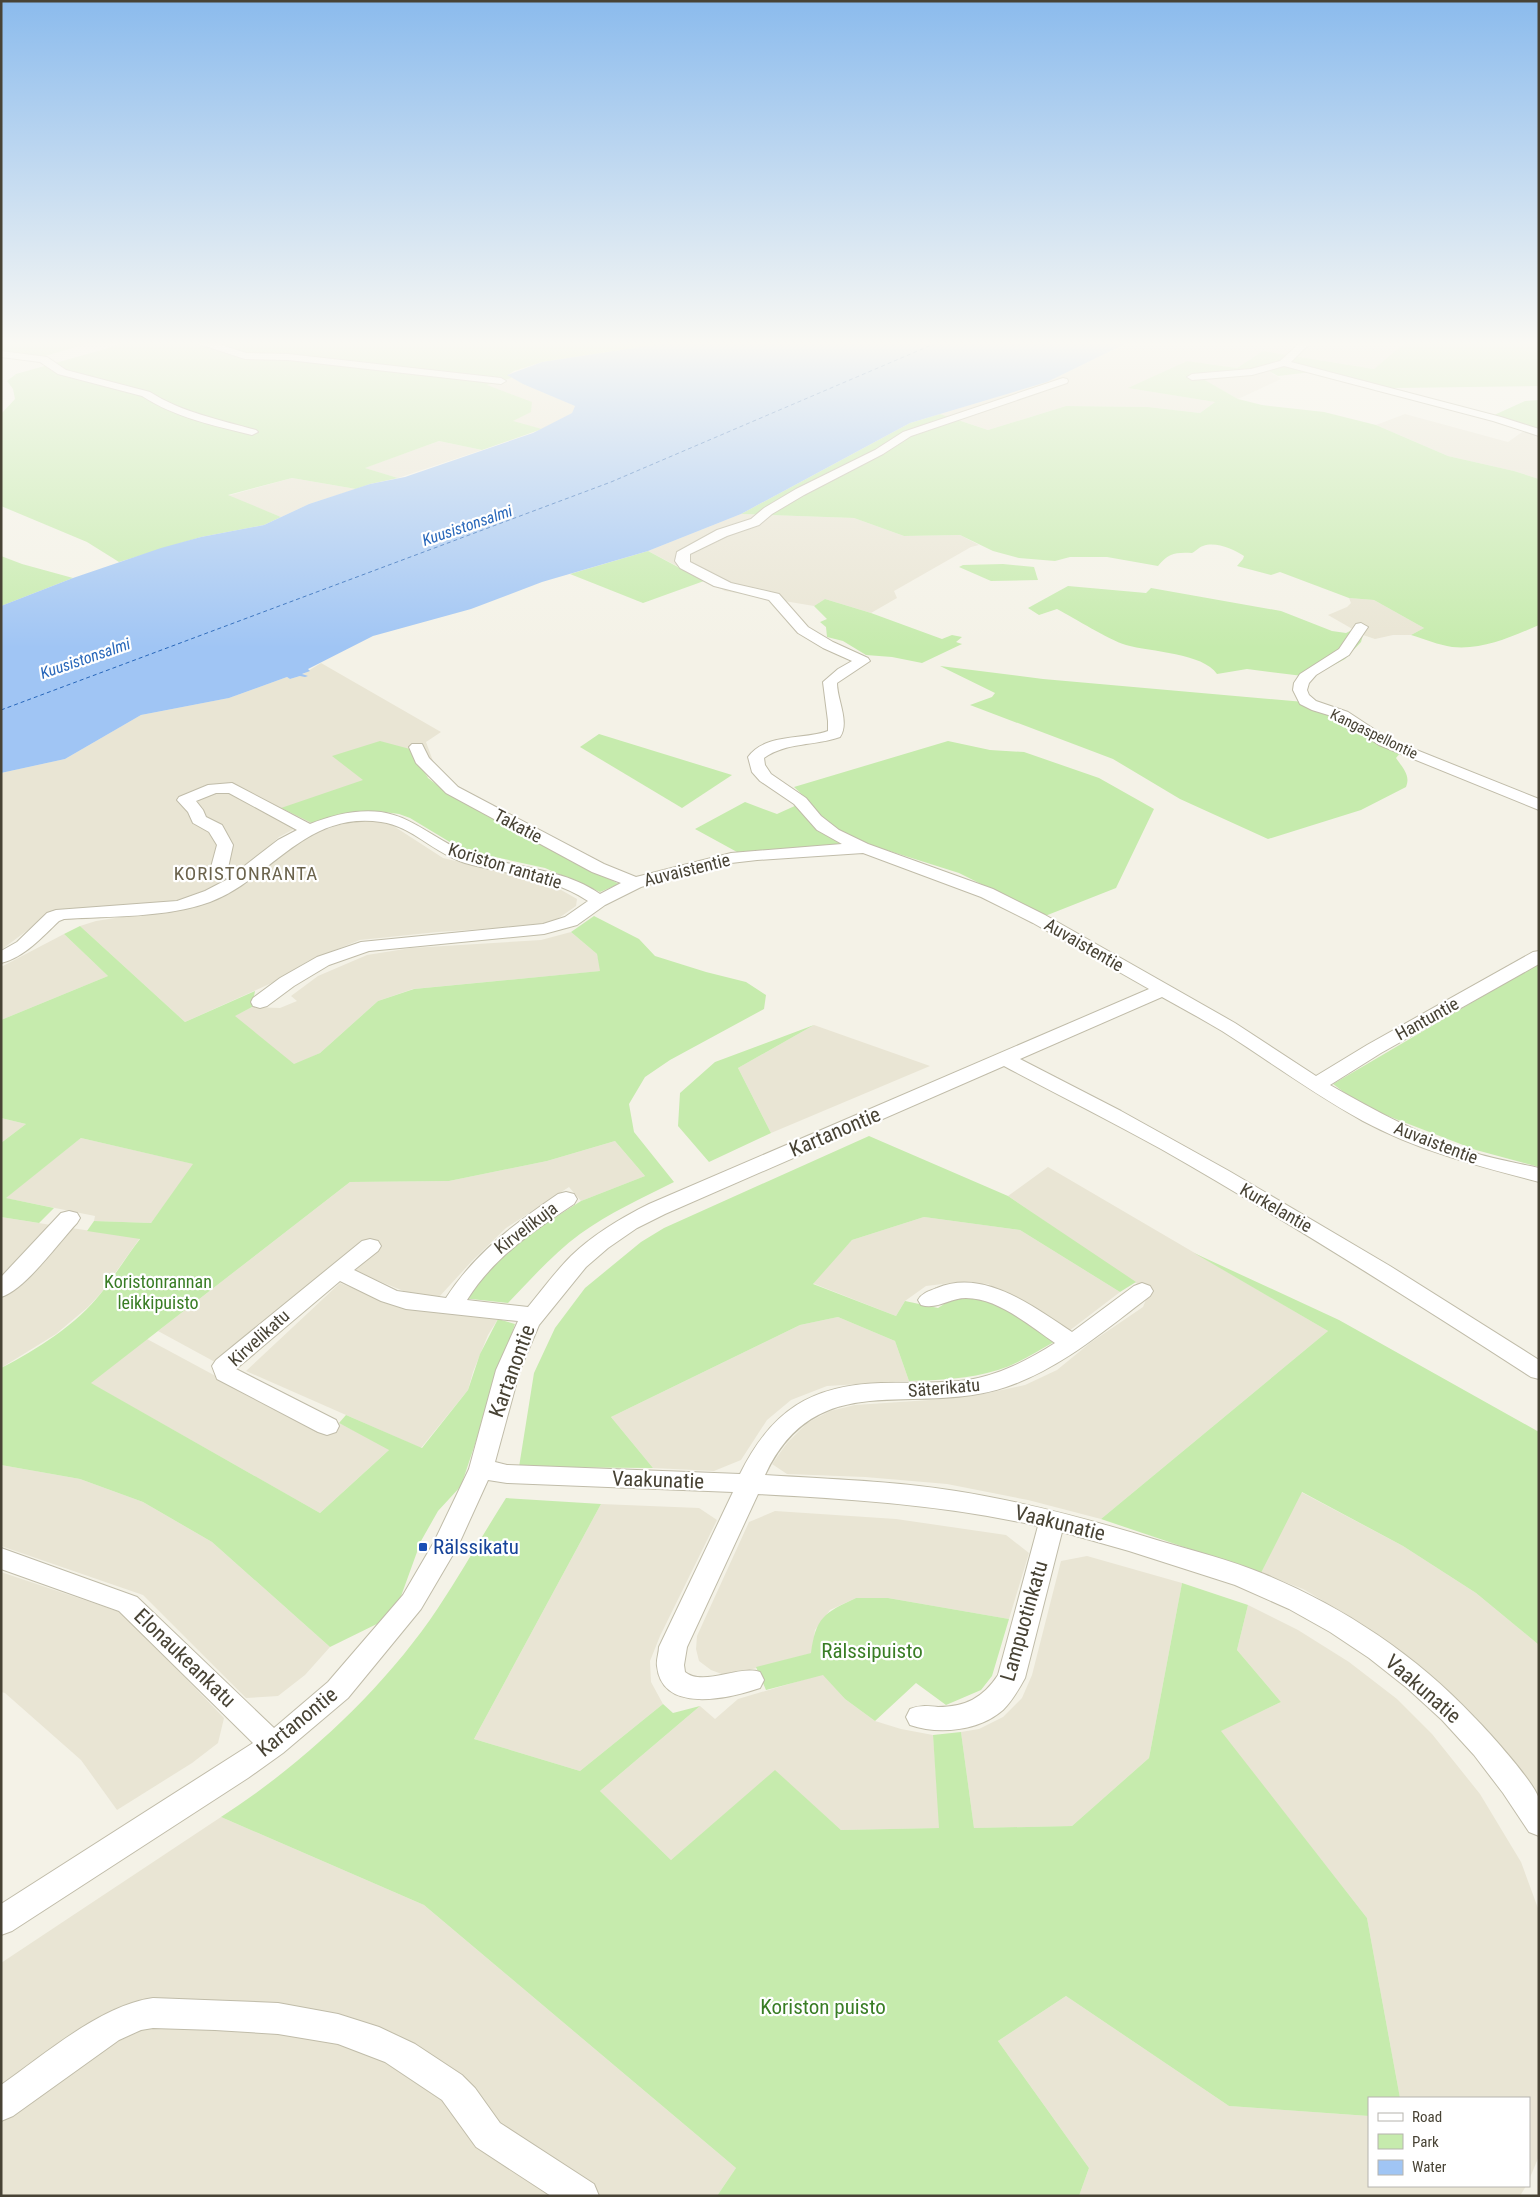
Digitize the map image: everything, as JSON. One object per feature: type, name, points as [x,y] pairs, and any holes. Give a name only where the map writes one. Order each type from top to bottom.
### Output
[{"type":"street","points":[[864,848],[831,832],[818,822],[801,802],[770,782],[760,773],[756,765],[756,757],[764,750],[778,744],[826,739],[835,734],[837,726],[829,689],[830,682],[863,661],[808,634],[795,624],[779,600],[773,596],[715,583],[685,565],[682,561],[684,552],[722,533],[755,522],[768,511],[800,492],[827,480],[892,444]]},
{"type":"street","name":"Kangaspellontie","points":[[1361,627],[1344,652],[1309,673],[1302,680],[1300,691],[1304,699],[1314,705],[1341,714],[1384,742],[1539,805]]},
{"type":"street","name":"Takatie","points":[[417,747],[422,760],[452,790],[598,868],[635,883]]},
{"type":"street","points":[[241,878],[218,871],[224,845],[216,829],[199,820],[195,810],[185,800],[214,788],[232,788],[311,831]]},
{"type":"street","name":"Koriston rantatie","points":[[1,958],[23,946],[53,916],[176,906],[217,892],[241,878],[285,844],[311,831],[358,817],[372,816],[393,819],[404,823],[458,855],[540,873],[599,901]]},
{"type":"street","name":"Auvaistentie","points":[[599,901],[635,883],[662,874],[731,858],[864,848],[921,867],[987,893],[1039,919],[1228,1027],[1316,1084],[1372,1117],[1418,1139],[1466,1157],[1539,1175]]},
{"type":"street","points":[[260,1002],[286,982],[305,971],[323,961],[354,949],[395,942],[544,929],[571,921],[599,901]]},
{"type":"street","name":"Hantuntie","points":[[1316,1084],[1374,1048],[1539,956]]},
{"type":"street","name":"Kartanontie","points":[[1,1921],[273,1745],[338,1690],[412,1602],[445,1546],[481,1470],[508,1370],[519,1341],[533,1315],[578,1262],[600,1243],[629,1223],[1163,990]]},
{"type":"street","name":"Kurkelantie","points":[[1006,1059],[1114,1115],[1283,1212],[1448,1312],[1539,1371]]},
{"type":"street","name":"Kirvelikuja","points":[[451,1306],[461,1289],[480,1266],[507,1239],[566,1199]]},
{"type":"street","points":[[1,1289],[14,1278],[67,1217]]},
{"type":"street","name":"Kirvelikatu","points":[[327,1426],[232,1377],[225,1372],[224,1366],[370,1246]]},
{"type":"street","points":[[338,1271],[389,1296],[406,1301],[533,1315]]},
{"type":"street","points":[[929,1300],[940,1293],[954,1290],[981,1291],[1006,1302],[1072,1343]]},
{"type":"street","name":"Säterikatu","points":[[748,1483],[765,1451],[777,1434],[800,1411],[814,1404],[868,1392],[939,1391],[993,1383],[1018,1374],[1072,1343],[1142,1291]]},
{"type":"street","name":"Vaakunatie","points":[[481,1470],[508,1474],[748,1483],[921,1495],[987,1505],[1096,1531],[1255,1582],[1287,1596],[1350,1632],[1402,1668],[1443,1704],[1470,1732],[1513,1783],[1539,1823]]},
{"type":"street","points":[[748,1483],[743,1501],[674,1647],[670,1668],[674,1677],[682,1686],[694,1689],[708,1690],[750,1680]]},
{"type":"street","name":"Lampuotinkatu","points":[[920,1717],[952,1719],[970,1715],[986,1708],[1005,1689],[1011,1678],[1052,1520]]},
{"type":"street","name":"Elonaukeankatu","points":[[1,1558],[128,1604],[273,1745]]},
{"type":"street","points":[[1,2105],[108,2029],[138,2015],[153,2013],[277,2018],[317,2023],[372,2040],[398,2052],[454,2089],[464,2100],[478,2124],[488,2135],[582,2196]]},
{"type":"shaded area","points":[[432,444],[451,444],[482,450],[398,478],[364,468]]},
{"type":"shaded area","points":[[1419,444],[1539,444],[1539,479],[1514,471],[1448,456]]},
{"type":"shaded area","points":[[292,478],[356,489],[309,504],[281,517],[227,496]]},
{"type":"shaded area","points":[[741,514],[854,518],[904,536],[960,535],[979,545],[971,547],[894,591],[897,598],[871,613],[825,599],[814,606],[725,591],[648,551]]},
{"type":"shaded area","points":[[1349,598],[1374,600],[1424,628],[1411,635],[1393,635],[1375,639],[1363,635],[1328,615],[1347,607],[1351,603]]},
{"type":"shaded area","points":[[321,663],[441,732],[426,742],[437,772],[370,811],[343,814],[294,829],[279,837],[229,882],[185,899],[44,918],[1,950],[1,773],[65,759],[141,715],[229,698],[287,677],[290,679],[300,676]]},
{"type":"shaded area","points":[[352,821],[374,821],[392,825],[443,858],[547,882],[577,899],[576,906],[556,920],[543,925],[438,932],[360,940],[308,961],[276,981],[185,1022],[80,926],[96,921],[197,905],[220,898],[249,882],[296,839]]},
{"type":"shaded area","points":[[571,932],[597,954],[601,971],[413,989],[378,1001],[320,1053],[294,1065],[234,1016],[252,1007],[280,1008],[297,1001],[291,996],[318,976],[367,955],[411,948],[541,940]]},
{"type":"shaded area","points":[[64,934],[108,976],[1,1020],[1,967]]},
{"type":"shaded area","points":[[814,1025],[930,1066],[771,1133],[738,1068]]},
{"type":"shaded area","points":[[1,1118],[26,1124],[1,1143]]},
{"type":"shaded area","points":[[81,1138],[194,1164],[151,1223],[94,1221],[95,1216],[5,1198]]},
{"type":"shaded area","points":[[615,1141],[645,1176],[581,1201],[569,1187],[506,1228],[439,1297],[411,1294],[354,1271],[380,1245],[367,1239],[215,1362],[158,1331],[350,1182],[449,1181],[547,1161]]},
{"type":"shaded area","points":[[1048,1167],[1328,1331],[1101,1519],[1028,1500],[947,1484],[865,1477],[787,1474],[772,1464],[787,1443],[807,1423],[830,1411],[855,1405],[945,1399],[988,1393],[1025,1385],[1057,1370],[1090,1343],[1143,1307],[1149,1292],[1008,1196]]},
{"type":"shaded area","points":[[1,1217],[51,1225],[1,1278]]},
{"type":"shaded area","points":[[924,1217],[1020,1230],[1120,1292],[1069,1331],[988,1284],[959,1282],[926,1286],[905,1301],[896,1316],[812,1283],[852,1240]]},
{"type":"shaded area","points":[[71,1228],[140,1238],[101,1293],[88,1307],[56,1334],[1,1368],[1,1299],[33,1270]]},
{"type":"shaded area","points":[[340,1283],[401,1308],[498,1319],[488,1335],[468,1390],[421,1448],[246,1371]]},
{"type":"shaded area","points":[[838,1317],[895,1341],[909,1381],[827,1386],[791,1400],[767,1420],[741,1460],[714,1471],[653,1468],[611,1417],[800,1325]]},
{"type":"shaded area","points":[[147,1339],[325,1435],[339,1423],[390,1449],[320,1513],[90,1383]]},
{"type":"shaded area","points":[[1,1465],[80,1479],[143,1502],[212,1542],[330,1647],[305,1675],[278,1696],[246,1698],[143,1595],[1,1546]]},
{"type":"shaded area","points":[[1301,1492],[1403,1546],[1476,1593],[1539,1645],[1539,1803],[1392,1646],[1344,1613],[1303,1589],[1261,1573]]},
{"type":"shaded area","points":[[601,1504],[699,1508],[717,1520],[660,1636],[650,1661],[651,1682],[663,1704],[580,1771],[474,1739]]},
{"type":"shaded area","points":[[775,1511],[896,1519],[1006,1535],[1029,1553],[1009,1619],[888,1598],[856,1598],[830,1610],[815,1630],[812,1653],[727,1676],[711,1670],[699,1661],[696,1649],[697,1636],[749,1522]]},
{"type":"shaded area","points":[[1087,1556],[1182,1583],[1149,1758],[1072,1826],[974,1828],[961,1732],[979,1729],[1003,1717],[1022,1698],[1032,1675],[1061,1561]]},
{"type":"shaded area","points":[[1,1572],[123,1613],[224,1718],[218,1743],[192,1763],[117,1810],[81,1760],[5,1693],[1,1692]]},
{"type":"shaded area","points":[[1248,1605],[1298,1630],[1349,1662],[1397,1699],[1432,1734],[1480,1794],[1521,1862],[1539,1911],[1539,2156],[1530,2178],[1530,2097],[1400,2097],[1367,1918],[1220,1731],[1281,1702],[1237,1650]]},
{"type":"shaded area","points":[[823,1674],[845,1699],[875,1721],[901,1729],[933,1735],[940,1828],[841,1830],[775,1771],[671,1860],[600,1791],[700,1706],[715,1719],[738,1699]]},
{"type":"shaded area","points":[[221,1817],[424,1905],[736,2168],[717,2196],[1,2196],[1,1963]]},
{"type":"shaded area","points":[[1066,1996],[1229,2106],[1368,2116],[1368,2187],[1525,2187],[1520,2196],[1079,2196],[1089,2168],[998,2041]]},
{"type":"green space","points":[[1,444],[432,444],[365,468],[398,478],[356,489],[292,478],[228,495],[281,517],[264,525],[201,537],[119,562],[87,542],[1,506]]},
{"type":"green space","points":[[451,444],[500,444],[482,450]]},
{"type":"green space","points":[[872,444],[1419,444],[1448,456],[1514,471],[1539,479],[1539,625],[1486,645],[1452,647],[1411,635],[1424,628],[1374,600],[1349,598],[1280,572],[1271,575],[1237,566],[1244,556],[1230,548],[1213,544],[1202,547],[1192,553],[1173,554],[1165,558],[1158,566],[1107,557],[1070,557],[1055,561],[1019,558],[993,551],[960,535],[904,536],[854,518],[741,514]]},
{"type":"green space","points":[[648,551],[704,581],[643,603],[570,574]]},
{"type":"green space","points":[[1,556],[22,564],[73,578],[1,606]]},
{"type":"green space","points":[[1003,564],[1034,567],[1038,580],[991,581],[959,567],[963,565]]},
{"type":"green space","points":[[1068,586],[1146,593],[1151,588],[1281,611],[1332,631],[1346,633],[1352,630],[1363,635],[1361,642],[1345,659],[1311,677],[1247,669],[1217,674],[1210,667],[1189,657],[1118,642],[1057,609],[1039,615],[1028,608]]},
{"type":"green space","points":[[825,599],[871,613],[942,639],[952,635],[962,637],[956,642],[962,644],[922,663],[892,657],[866,655],[843,641],[827,637],[826,627],[820,622],[827,619],[814,606]]},
{"type":"green space","points":[[940,666],[1043,679],[1316,703],[1401,752],[1396,758],[1405,771],[1406,787],[1361,810],[1268,839],[1180,799],[1113,759],[970,705],[992,697],[995,693]]},
{"type":"green space","points":[[599,734],[732,775],[682,808],[580,747]]},
{"type":"green space","points":[[380,741],[410,749],[428,778],[446,792],[619,884],[600,892],[545,868],[463,850],[410,818],[399,814],[377,811],[363,812],[316,825],[281,808],[363,780],[332,756]]},
{"type":"green space","points":[[948,741],[990,750],[1024,752],[1099,778],[1154,809],[1116,888],[1045,916],[959,873],[864,843],[737,852],[695,829],[745,802],[777,814],[808,800],[794,787]]},
{"type":"green space","name":"Koristonrannan leikkipuisto","points":[[594,916],[639,939],[655,956],[746,982],[766,995],[764,1009],[670,1060],[645,1077],[629,1104],[634,1132],[674,1182],[614,1213],[580,1234],[551,1258],[508,1303],[462,1298],[513,1244],[581,1201],[645,1176],[615,1141],[547,1161],[449,1181],[350,1182],[91,1383],[320,1513],[389,1450],[339,1423],[346,1415],[422,1448],[468,1390],[480,1354],[498,1319],[515,1324],[461,1486],[438,1511],[421,1541],[400,1599],[387,1619],[330,1647],[212,1542],[143,1502],[80,1479],[1,1465],[1,1368],[29,1353],[56,1335],[92,1304],[140,1239],[87,1231],[94,1221],[151,1223],[193,1164],[81,1138],[6,1198],[54,1208],[39,1223],[1,1217],[1,1143],[26,1124],[1,1118],[1,1020],[108,976],[64,934],[80,926],[185,1022],[255,991],[252,1007],[235,1016],[294,1064],[320,1053],[378,1001],[414,989],[600,971],[597,954],[571,932]]},
{"type":"green space","points":[[1539,963],[1539,1167],[1476,1150],[1362,1106],[1333,1084]]},
{"type":"green space","points":[[814,1025],[738,1068],[771,1133],[709,1162],[678,1126],[680,1093],[715,1062]]},
{"type":"green space","points":[[869,1136],[1008,1196],[1136,1282],[1120,1292],[1020,1230],[924,1217],[852,1240],[813,1284],[896,1316],[905,1301],[938,1308],[955,1298],[966,1296],[979,1298],[1006,1310],[1054,1342],[1027,1358],[987,1373],[954,1378],[909,1381],[895,1341],[838,1317],[800,1325],[611,1417],[653,1468],[519,1467],[534,1373],[555,1328],[585,1288],[641,1242],[664,1228]]},
{"type":"green space","points":[[1194,1253],[1339,1320],[1539,1432],[1539,1645],[1476,1593],[1403,1546],[1302,1492],[1261,1573],[1101,1519],[1328,1331]]},
{"type":"green space","name":"Koriston puisto","points":[[506,1498],[601,1504],[474,1739],[580,1771],[663,1704],[673,1713],[700,1706],[600,1791],[671,1860],[775,1770],[841,1830],[939,1828],[933,1735],[961,1732],[974,1828],[1072,1826],[1149,1758],[1182,1583],[1248,1605],[1237,1650],[1281,1702],[1221,1731],[1367,1918],[1400,2097],[1368,2097],[1368,2116],[1229,2106],[1066,1996],[998,2041],[1089,2168],[1079,2196],[717,2196],[736,2168],[424,1905],[221,1817],[252,1796],[311,1749],[367,1696],[417,1638],[456,1581]]},
{"type":"green space","name":"Rälssipuisto","points":[[856,1598],[888,1598],[1009,1619],[992,1676],[981,1690],[946,1705],[916,1683],[875,1721],[845,1699],[823,1675],[766,1690],[756,1667],[811,1653],[816,1631],[823,1618],[836,1608]]},
{"type":"water","name":"Kuusistonsalmi","points":[[502,444],[872,444],[741,514],[648,551],[542,582],[471,609],[373,636],[308,669],[310,671],[302,674],[308,676],[305,677],[300,676],[290,679],[287,677],[229,698],[141,715],[65,759],[1,773],[1,606],[73,578],[161,548],[201,537],[264,525],[309,504],[370,484],[405,477]]},
{"type":"ferry route","points":[[1,710],[611,482],[701,444]]},
{"type":"place","name":"Rälssikatu","points":[[423,1547]]},
{"type":"district","name":"KORISTONRANTA","points":[[246,873]]}]
